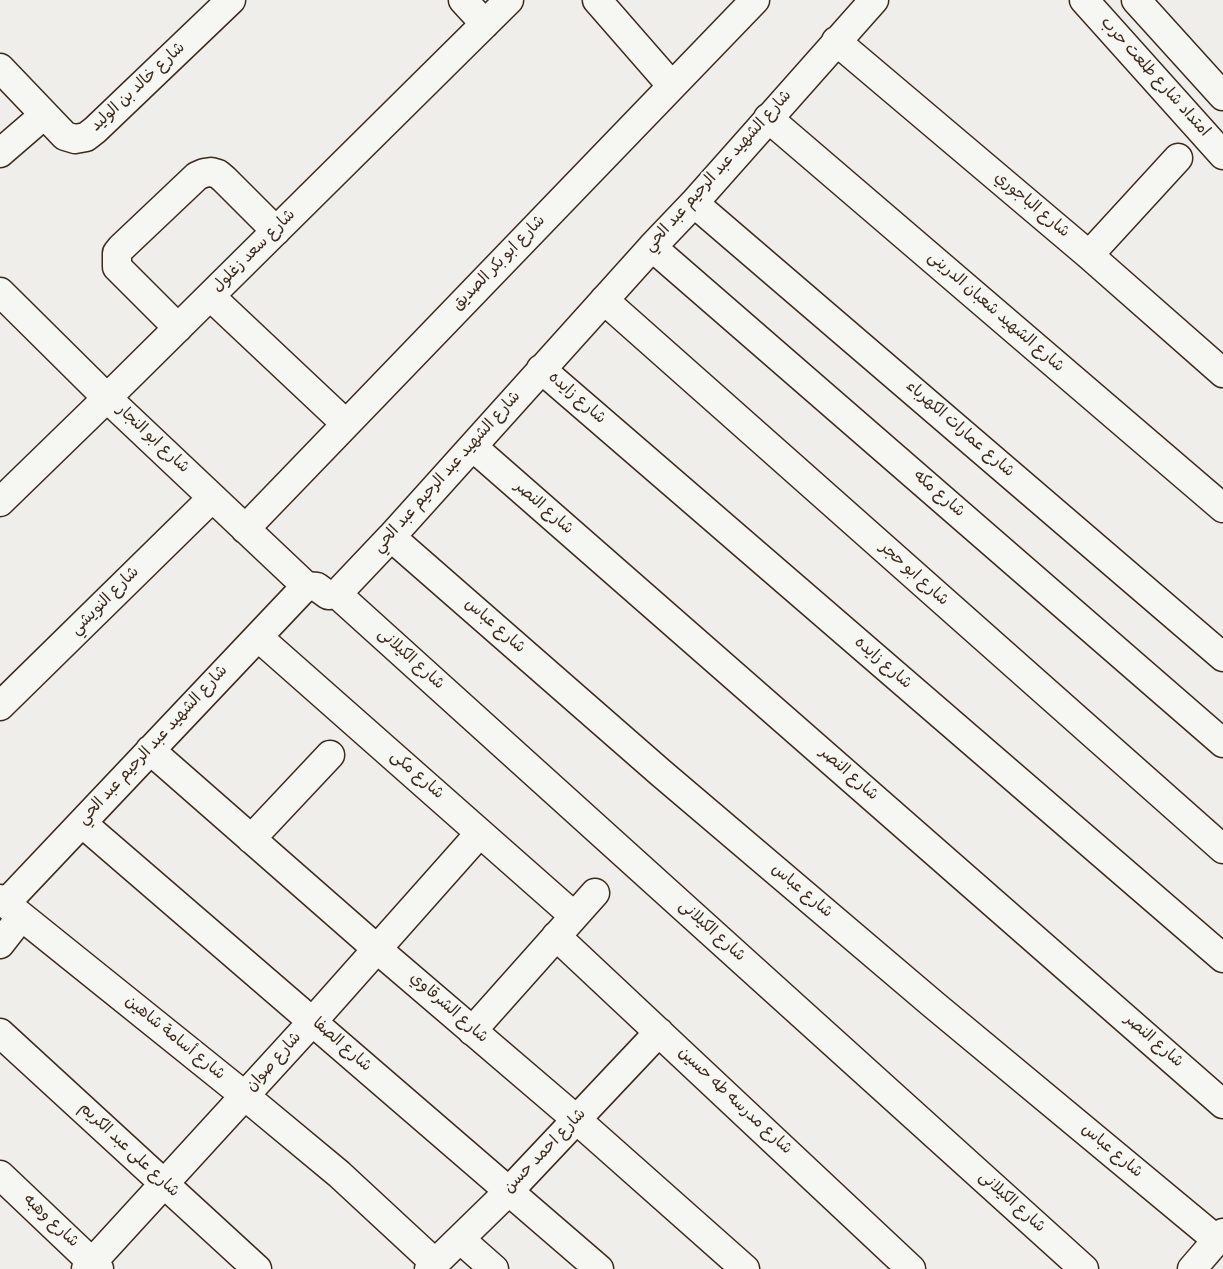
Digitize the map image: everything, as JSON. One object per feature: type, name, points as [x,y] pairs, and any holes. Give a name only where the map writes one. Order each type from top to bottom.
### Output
[{"type":"street","name":"شارع خالد بن الوليد","points":[[0,68],[65,136],[75,139],[86,137],[231,0]]},
{"type":"street","points":[[463,0],[485,24]]},
{"type":"street","name":"شارع سعد زغلول","points":[[0,502],[276,232],[509,0]]},
{"type":"street","points":[[597,0],[672,86]]},
{"type":"street","name":"شارع ابو بكر الصديق","points":[[245,529],[755,0]]},
{"type":"street","name":"شارع الشهيد عبد الرحيم عبد الحي","points":[[337,594],[694,203],[874,0]]},
{"type":"street","name":"امتداد شارع طلعت حرب","points":[[1084,0],[1223,155]]},
{"type":"street","points":[[1136,0],[1223,96]]},
{"type":"street","name":"شارع الباجوري","points":[[836,41],[1089,256],[1223,373]]},
{"type":"street","points":[[0,153],[44,115]]},
{"type":"street","name":"شارع الشهيد شعبان الدرينى","points":[[768,118],[1223,508]]},
{"type":"street","points":[[1089,256],[1178,158]]},
{"type":"street","points":[[178,328],[117,267],[117,253],[121,248],[197,176],[211,172],[218,174],[224,179],[276,232]]},
{"type":"street","name":"شارع عمارات الكهرباء","points":[[694,203],[1223,657]]},
{"type":"street","name":"شارع مكه","points":[[652,247],[1223,743]]},
{"type":"street","name":"شارع ابو النجار","points":[[0,292],[107,398],[306,586]]},
{"type":"street","points":[[210,296],[346,424]]},
{"type":"street","name":"شارع ابو حجر","points":[[604,300],[1223,849]]},
{"type":"street","name":"شارع زايده","points":[[541,369],[1223,958]]},
{"type":"street","name":"شارع النصر","points":[[473,447],[1223,1104]]},
{"type":"street","name":"شارع النويشي","points":[[0,706],[212,498]]},
{"type":"street","name":"شارع عباس","points":[[391,537],[926,999],[1220,1237]]},
{"type":"street","points":[[306,586],[317,587],[328,596],[337,594]]},
{"type":"street","name":"شارع الشهيد عبد الرحيم عبد الحي","points":[[0,944],[9,907],[82,823],[306,586]]},
{"type":"street","name":"شارع الكيلانى","points":[[337,594],[1084,1269]]},
{"type":"street","name":"شارع مكى","points":[[258,637],[574,916]]},
{"type":"street","name":"شارع الشرقاوي","points":[[150,750],[377,949],[577,1120],[745,1269]]},
{"type":"street","points":[[251,839],[330,755]]},
{"type":"street","name":"شارع الصفا","points":[[82,823],[599,1269]]},
{"type":"street","name":"شارع صوان","points":[[93,1267],[165,1184],[313,1022],[480,833]]},
{"type":"street","points":[[472,1030],[595,893]]},
{"type":"street","name":"شارع أسامة شاهين","points":[[9,907],[245,1096],[339,1174],[432,1266]]},
{"type":"street","name":"شارع مدرسه طه حسين","points":[[556,936],[911,1269]]},
{"type":"street","name":"شارع احمد حسن","points":[[432,1266],[509,1191],[659,1032]]},
{"type":"street","name":"شارع على عبد الكريم","points":[[0,1033],[257,1269]]},
{"type":"street","name":"شارع وهبه","points":[[0,1176],[93,1267]]},
{"type":"street","points":[[1196,1268],[1220,1237]]},
{"type":"street","points":[[460,1239],[494,1269]]}]
